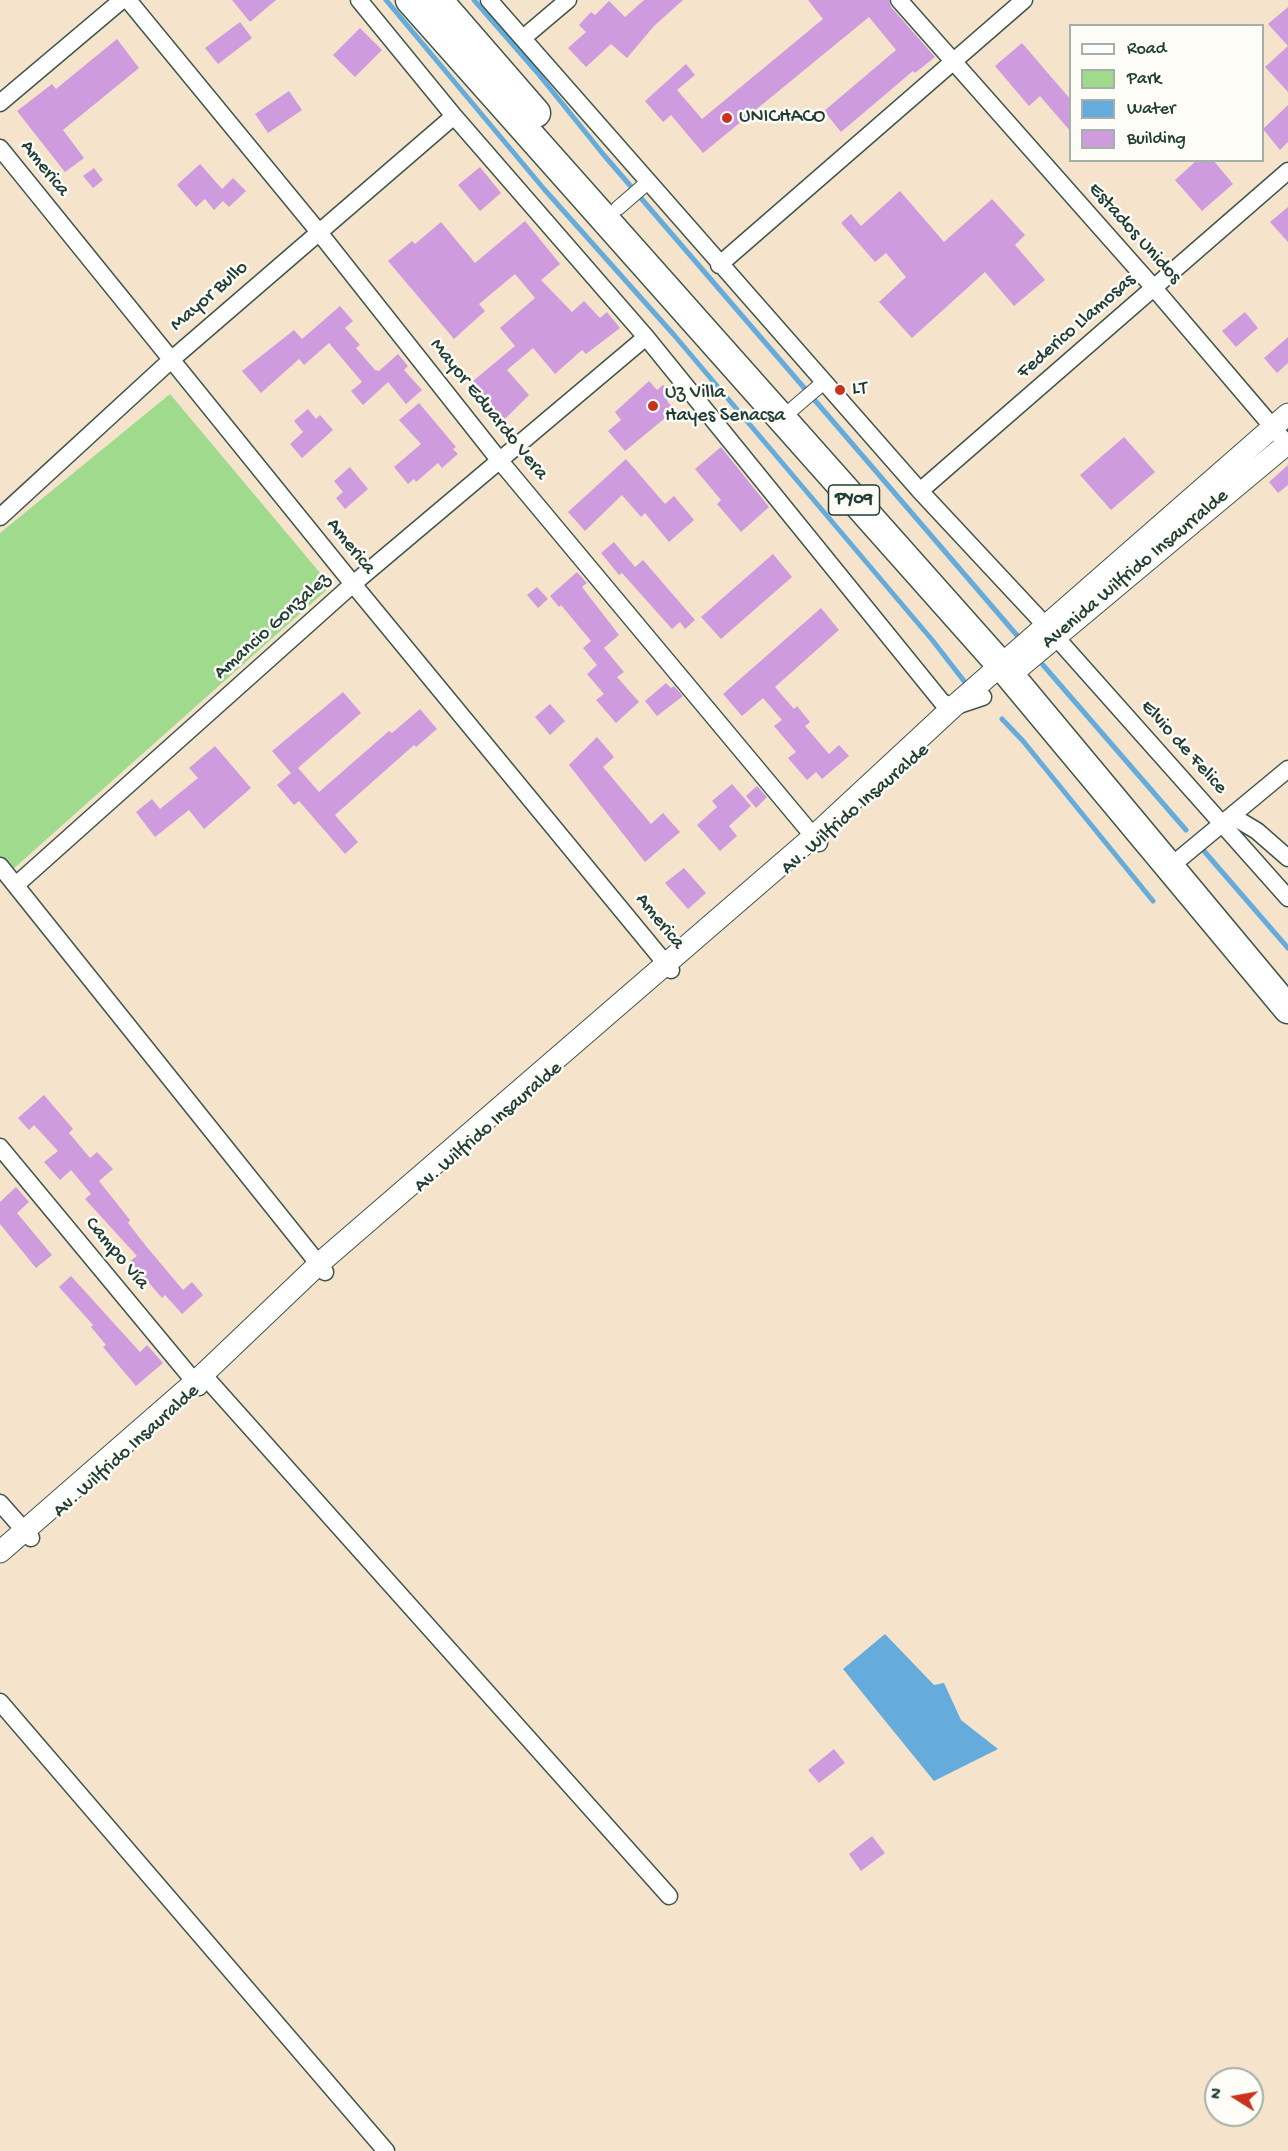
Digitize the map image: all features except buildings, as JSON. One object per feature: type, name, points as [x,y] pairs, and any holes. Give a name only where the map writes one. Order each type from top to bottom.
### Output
[{"type":"highway","name":"PY09","points":[[410,0],[1010,666],[1288,988]]},
{"type":"highway","name":"PY09","points":[[438,0],[635,194],[808,396],[1010,666],[1288,1009]]},
{"type":"street","points":[[0,104],[122,0]]},
{"type":"street","name":"Mayor Eduardo Vera","points":[[128,0],[318,231],[500,461],[816,840]]},
{"type":"street","points":[[359,0],[454,116],[646,337],[942,702],[953,707],[983,697]]},
{"type":"street","name":"Elvio de Felice","points":[[489,0],[523,38],[635,194],[720,265],[808,396],[920,491],[1228,820],[1288,898]]},
{"type":"street","points":[[523,38],[568,0]]},
{"type":"street","name":"Estados Unidos","points":[[899,0],[1154,288],[1288,444]]},
{"type":"street","points":[[720,265],[1024,0]]},
{"type":"street","name":"Mayor Bullo","points":[[0,517],[171,360],[454,116]]},
{"type":"street","name":"America","points":[[0,148],[353,584],[669,967]]},
{"type":"street","name":"Federico Llamosas","points":[[920,491],[1288,171]]},
{"type":"street","name":"Amancio Gonzalez","points":[[16,885],[353,584],[646,337]]},
{"type":"street","name":"Avenida Wilfrido Insaurralde","points":[[1051,632],[1069,605],[1288,414]]},
{"type":"street","name":"Avenida Wilfrido Insaurralde","points":[[983,697],[1010,666],[1288,444]]},
{"type":"street","points":[[816,840],[953,707],[1010,666]]},
{"type":"street","name":"Av. Wilfrido Insauralde","points":[[0,1566],[28,1534],[201,1383],[323,1267],[983,697]]},
{"type":"street","points":[[1177,861],[1288,769]]},
{"type":"street","points":[[1228,820],[1257,831],[1288,858]]},
{"type":"street","points":[[0,866],[323,1267]]},
{"type":"street","name":"Campo Vía","points":[[0,1147],[201,1383],[669,1896]]},
{"type":"street","points":[[0,1503],[28,1534],[0,1552]]},
{"type":"street","points":[[0,1702],[387,2151]]},
{"type":"green space","points":[[170,394],[331,586],[12,870],[0,856],[0,533]]},
{"type":"water","points":[[885,1634],[934,1685],[944,1683],[961,1720],[998,1749],[934,1781],[843,1669]]},
{"type":"waterway","points":[[386,0],[544,189],[674,335],[933,641],[964,681]]},
{"type":"waterway","points":[[474,0],[536,71],[603,154],[1021,640]]},
{"type":"waterway","points":[[1043,665],[1186,830]]},
{"type":"waterway","points":[[1002,719],[1023,741],[1153,901]]},
{"type":"waterway","points":[[1204,851],[1288,948]]},
{"type":"place","name":"UNICHACO","points":[[727,118]]},
{"type":"place","name":"LT","points":[[840,390]]},
{"type":"place","name":"Uz Villa Hayes Senacsa","points":[[653,406]]}]
